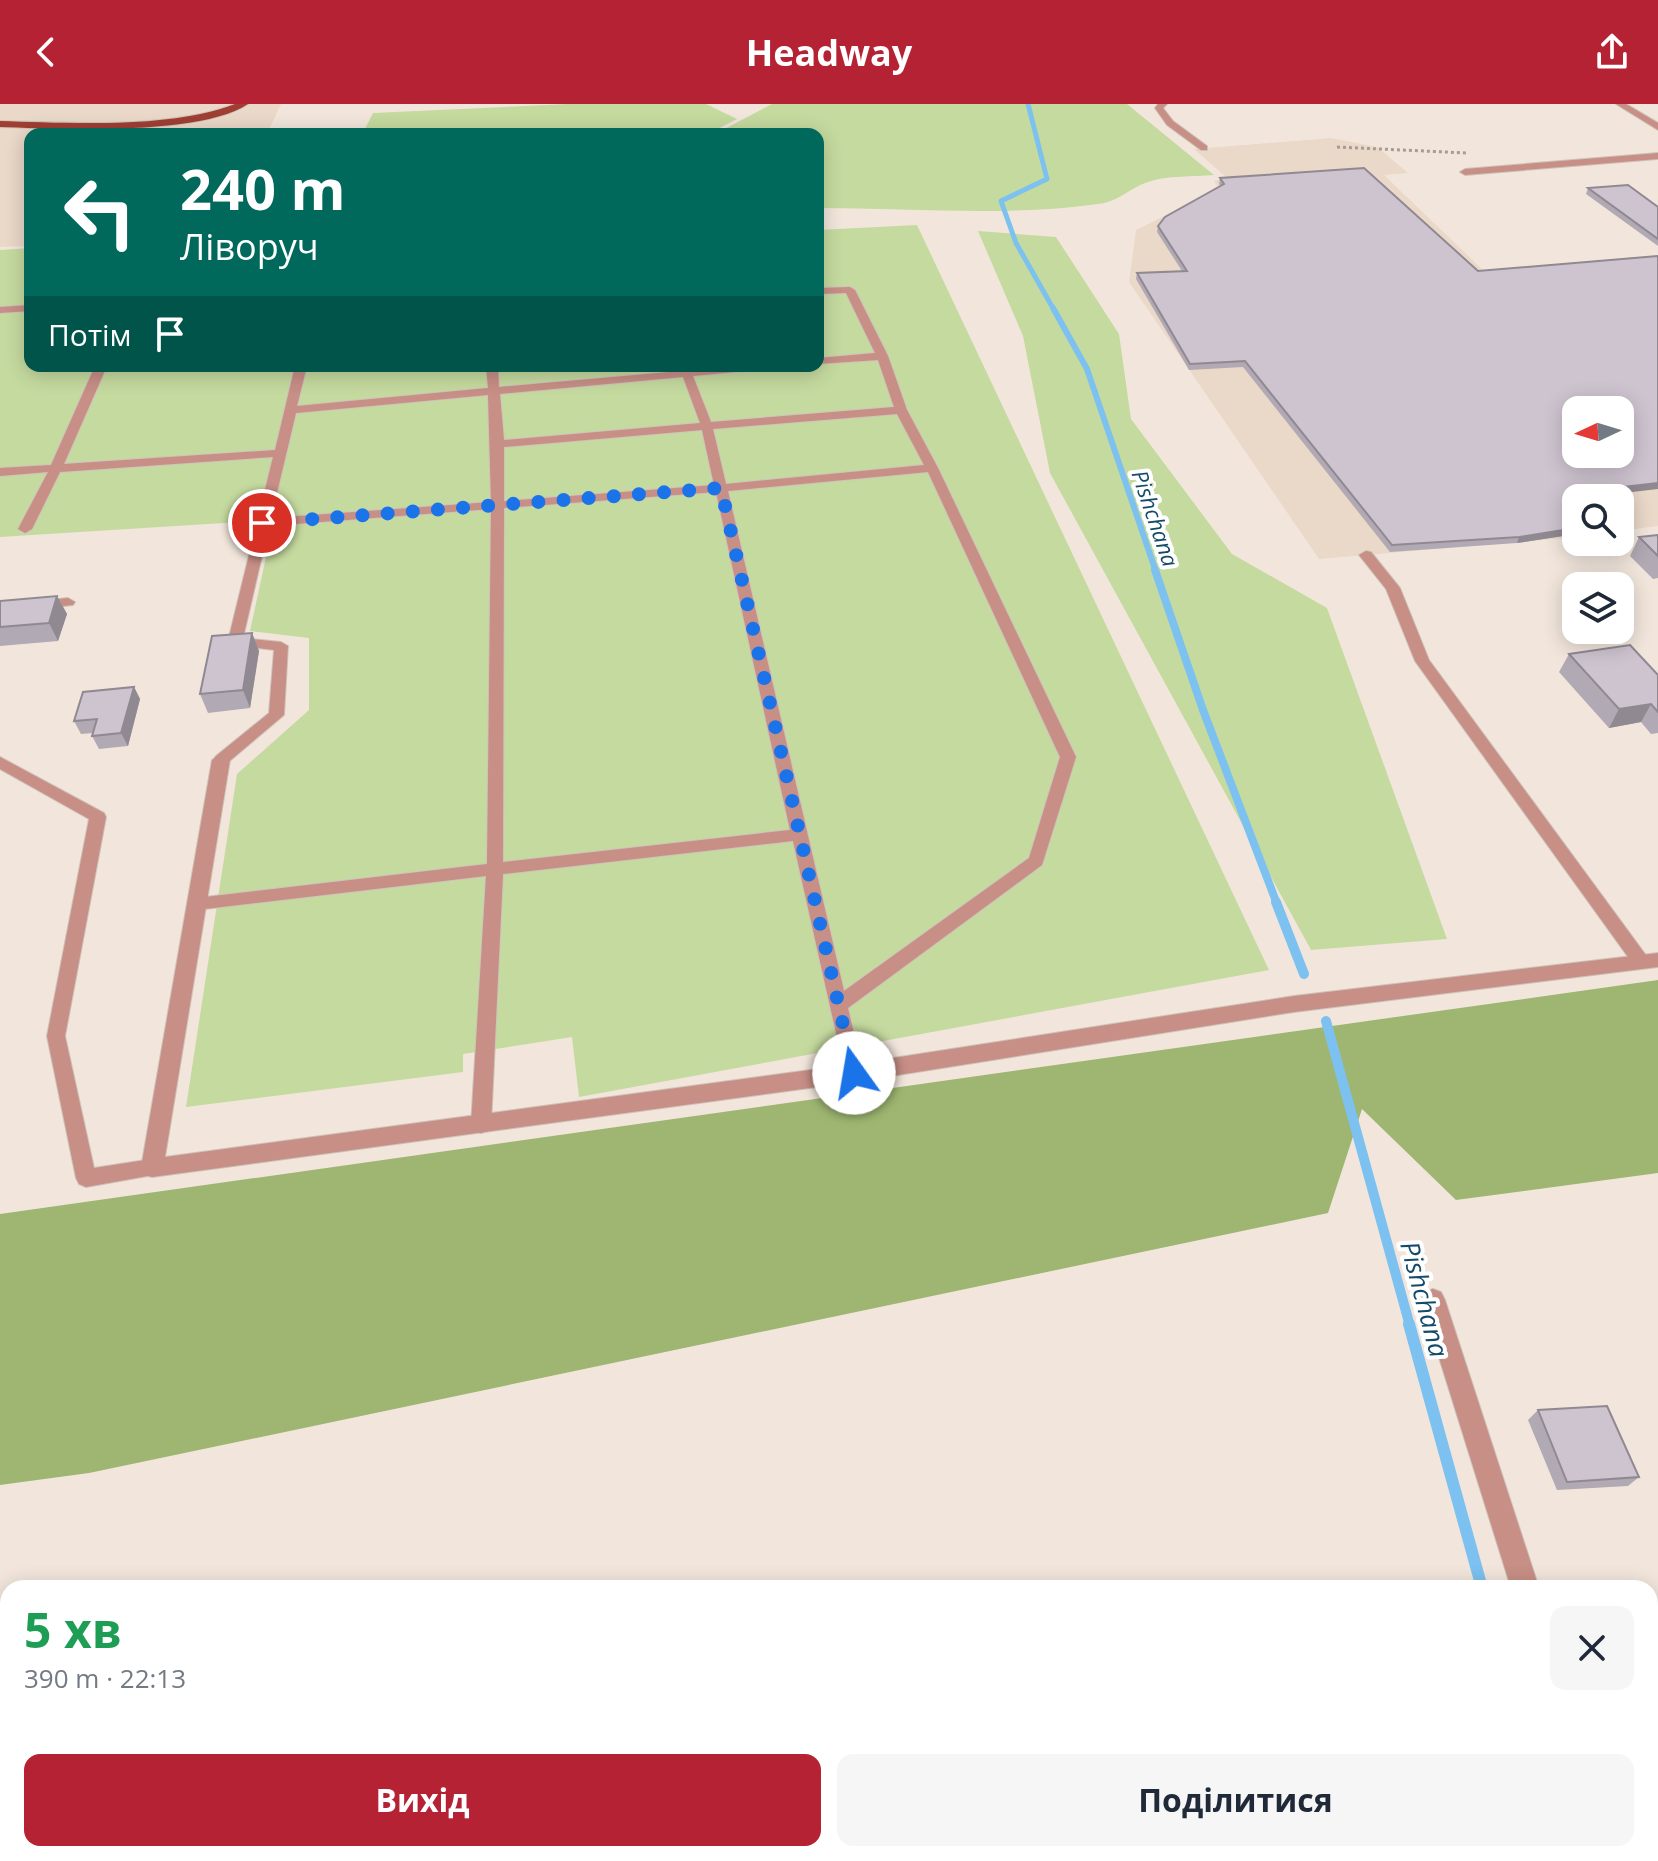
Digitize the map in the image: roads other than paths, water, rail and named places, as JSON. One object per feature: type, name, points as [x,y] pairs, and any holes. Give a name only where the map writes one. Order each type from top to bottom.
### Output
[{"type":"main road","points":[[1,125],[180,119],[214,115],[243,104]]},
{"type":"street","points":[[1465,172],[1658,156]]},
{"type":"street","points":[[221,760],[152,1168],[854,1073],[1294,1004],[1650,962]]},
{"type":"street","points":[[1433,1300],[1522,1580]]},
{"type":"lane","points":[[1163,104],[1159,108],[1170,123],[1204,148]]},
{"type":"lane","points":[[1620,104],[1655,124]]},
{"type":"lane","points":[[824,291],[850,290],[882,356],[901,410],[932,468],[1068,757],[1036,861],[839,1005]]},
{"type":"lane","points":[[0,310],[24,308]]},
{"type":"lane","points":[[824,361],[882,356]]},
{"type":"lane","points":[[25,529],[98,372]]},
{"type":"lane","points":[[221,760],[276,715],[281,646],[235,641],[299,372]]},
{"type":"lane","points":[[481,1125],[495,870],[498,444],[492,372]]},
{"type":"lane","points":[[289,410],[493,392],[668,372]]},
{"type":"lane","points":[[686,372],[707,427],[854,1073]]},
{"type":"lane","points":[[498,444],[901,410]]},
{"type":"lane","points":[[0,472],[279,453]]},
{"type":"lane","points":[[262,523],[497,507],[932,468]]},
{"type":"lane","points":[[1366,555],[1393,588],[1422,661],[1650,962]]},
{"type":"lane","points":[[0,609],[68,602]]},
{"type":"lane","points":[[0,762],[98,817],[56,1036],[86,1178],[152,1168]]},
{"type":"lane","points":[[196,904],[801,834]]},
{"type":"waterway","name":"Pishchana","points":[[1028,104],[1047,179],[1001,201],[1016,243],[1054,310]]},
{"type":"waterway","name":"Pishchana","points":[[1053,308],[1087,369],[1156,572]]},
{"type":"waterway","name":"Pishchana","points":[[1155,570],[1203,710],[1277,904]]},
{"type":"waterway","name":"Pishchana","points":[[1276,902],[1304,974]]},
{"type":"waterway","name":"Pishchana","points":[[1326,1021],[1410,1326]]},
{"type":"waterway","name":"Pishchana","points":[[1409,1324],[1480,1580]]}]
